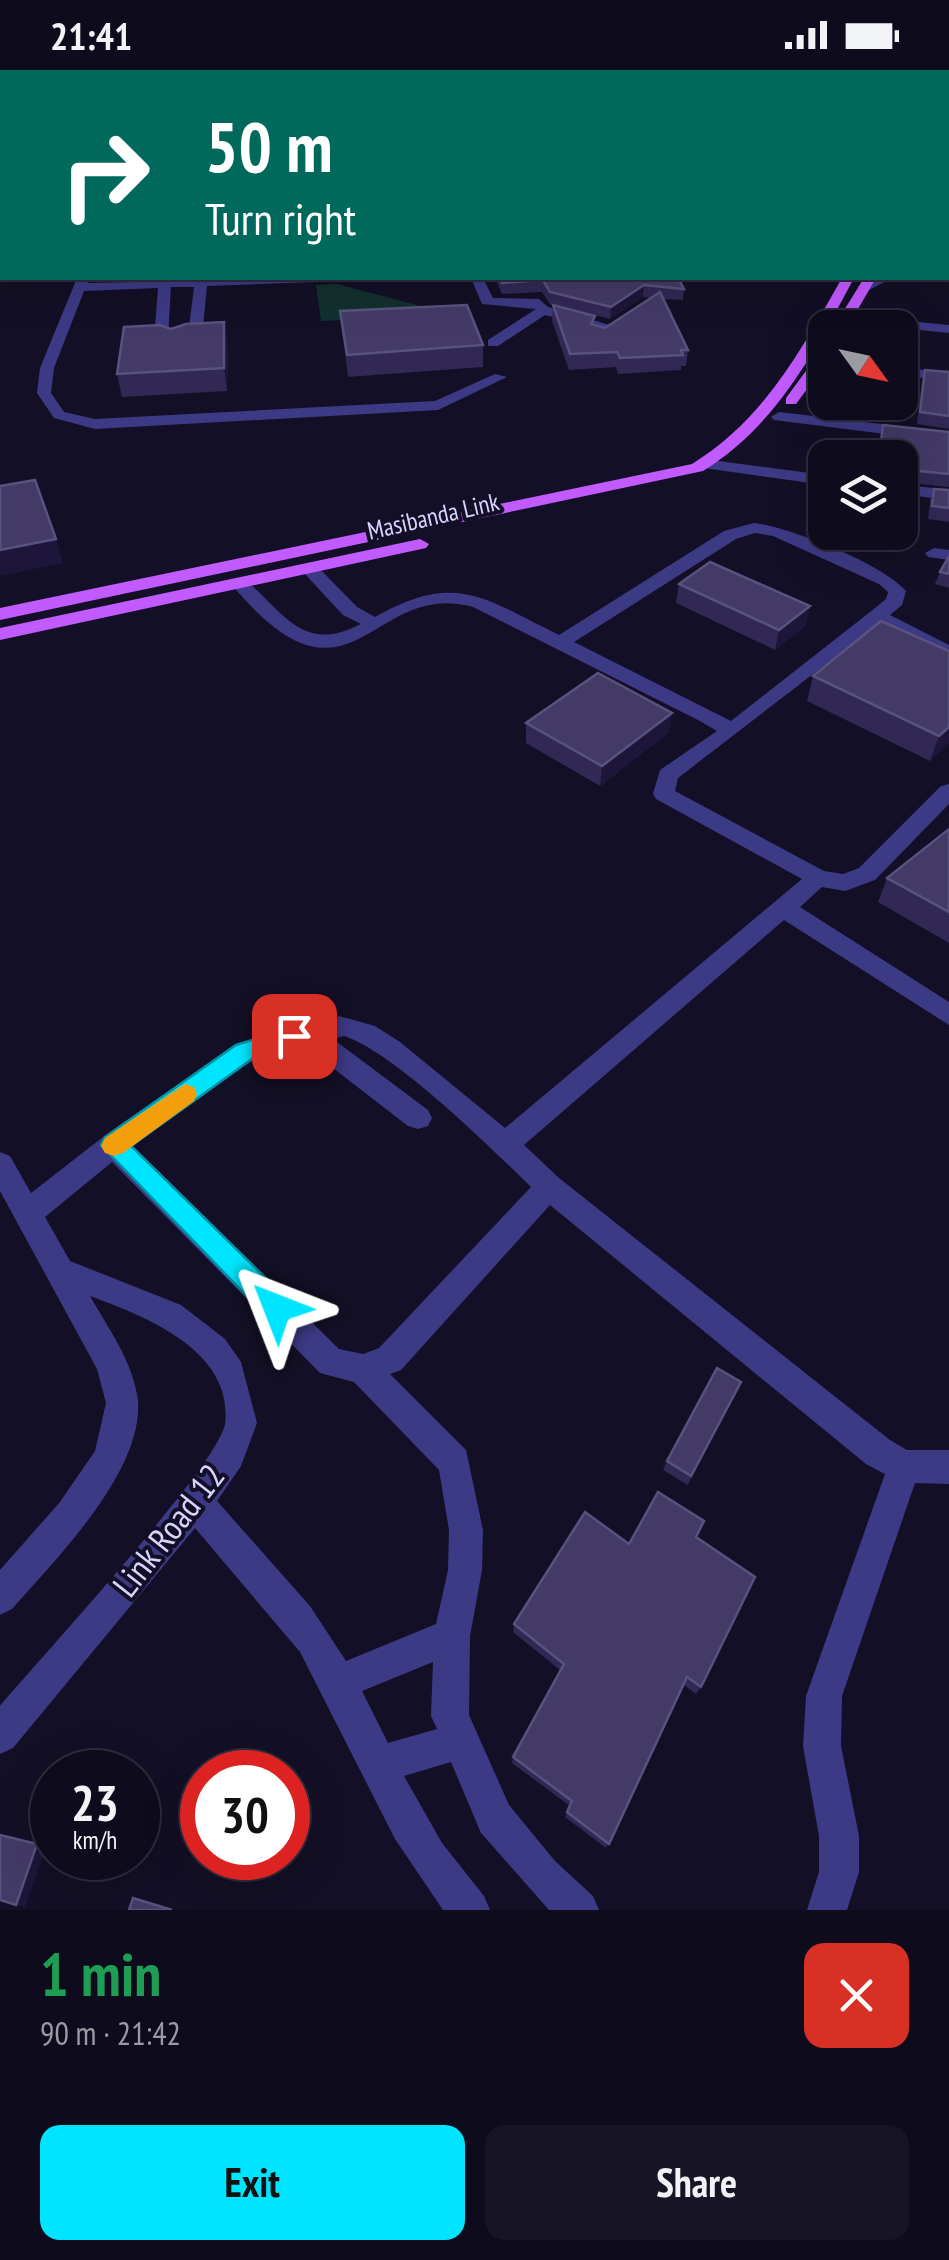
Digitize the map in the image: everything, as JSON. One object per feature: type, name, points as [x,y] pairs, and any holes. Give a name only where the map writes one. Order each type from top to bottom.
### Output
[{"type":"main road","points":[[0,614],[613,494],[703,464],[745,435],[811,345],[843,280]]},
{"type":"main road","points":[[851,310],[867,282]]},
{"type":"main road","name":"Masibanda Link","points":[[0,634],[241,585],[729,468],[758,444],[808,380]]},
{"type":"street","points":[[258,280],[81,282],[47,368],[44,393],[59,415],[96,424],[438,405],[500,377]]},
{"type":"street","points":[[479,280],[487,301],[500,305],[539,303],[543,310]]},
{"type":"street","points":[[164,283],[161,338],[174,343],[195,337],[200,282]]},
{"type":"street","points":[[163,312],[198,310]]},
{"type":"street","points":[[493,343],[543,310],[619,324],[596,339]]},
{"type":"street","points":[[918,327],[949,329]]},
{"type":"street","points":[[918,373],[949,377]]},
{"type":"street","points":[[779,417],[949,437]]},
{"type":"street","points":[[703,464],[808,478]]},
{"type":"street","points":[[918,491],[949,495]]},
{"type":"street","points":[[558,644],[730,535],[754,528],[777,531],[886,580],[897,591],[894,601],[732,730],[668,774],[664,794],[818,878],[845,883],[867,874],[943,805]]},
{"type":"street","points":[[310,569],[350,611],[374,624]]},
{"type":"street","points":[[241,585],[300,635],[317,644],[345,639],[424,598],[458,597],[480,603],[732,730]]},
{"type":"street","points":[[877,616],[949,652]]},
{"type":"street","points":[[506,1144],[818,878]]},
{"type":"street","points":[[782,907],[949,1015]]},
{"type":"street","points":[[313,1038],[332,1027],[358,1029],[506,1144],[549,1188],[878,1452],[904,1466],[949,1467]]},
{"type":"street","points":[[28,1213],[114,1145],[244,1052],[294,1036],[313,1038],[418,1118]]},
{"type":"street","points":[[114,1145],[331,1362],[362,1369],[390,1359],[549,1188]]},
{"type":"street","points":[[0,1164],[112,1365],[122,1403],[110,1458],[72,1514],[0,1598]]},
{"type":"street","name":"Link Road 12","points":[[0,1735],[195,1502],[224,1463],[242,1422],[234,1377],[210,1340],[165,1313],[62,1272]]},
{"type":"street","points":[[362,1369],[454,1462],[466,1530],[465,1570],[452,1636],[450,1716],[495,1819],[541,1875],[579,1910]]},
{"type":"street","points":[[827,1910],[839,1872],[839,1836],[822,1746],[824,1696],[904,1466]]},
{"type":"street","points":[[195,1502],[251,1570],[286,1603],[337,1682],[429,1858],[470,1910]]},
{"type":"street","points":[[337,1682],[452,1636]]},
{"type":"street","points":[[380,1764],[460,1741]]},
{"type":"green space","points":[[337,284],[455,315],[321,321],[316,285]]},
{"type":"building","points":[[501,280],[543,280],[502,283]]},
{"type":"building","points":[[543,280],[679,280],[684,289],[644,285],[611,307],[550,292]]},
{"type":"building","points":[[660,292],[688,350],[681,350],[683,355],[620,358],[617,352],[570,354],[553,305],[595,316],[591,324],[605,328]]},
{"type":"building","points":[[467,305],[483,345],[347,355],[340,311]]},
{"type":"building","points":[[224,322],[224,368],[117,374],[124,327],[160,325],[171,329]]},
{"type":"building","points":[[925,370],[949,372],[949,416],[920,412]]},
{"type":"building","points":[[883,425],[949,432],[949,474],[918,471],[918,440],[881,440]]},
{"type":"building","points":[[35,480],[56,539],[0,550],[0,486]]},
{"type":"building","points":[[934,489],[949,490],[949,508],[932,506]]},
{"type":"building","points":[[949,556],[949,574],[940,572]]},
{"type":"building","points":[[710,562],[810,606],[779,630],[679,584]]},
{"type":"building","points":[[881,621],[949,651],[949,727],[939,736],[813,676]]},
{"type":"building","points":[[598,673],[672,713],[602,766],[526,723]]},
{"type":"building","points":[[949,829],[949,912],[887,878]]},
{"type":"building","points":[[717,1368],[741,1382],[691,1476],[667,1461]]},
{"type":"building","points":[[658,1492],[704,1521],[696,1537],[755,1577],[701,1687],[687,1677],[609,1844],[567,1812],[572,1801],[513,1757],[564,1664],[514,1624],[585,1512],[629,1544]]},
{"type":"building","points":[[0,1835],[30,1842],[30,1864],[16,1905],[0,1900]]},
{"type":"building","points":[[133,1898],[172,1910],[129,1910]]},
{"type":"slow traffic","points":[[114,1146],[185,1094]]},
{"type":"route","points":[[277,1308],[114,1145],[244,1052],[294,1036]]}]
